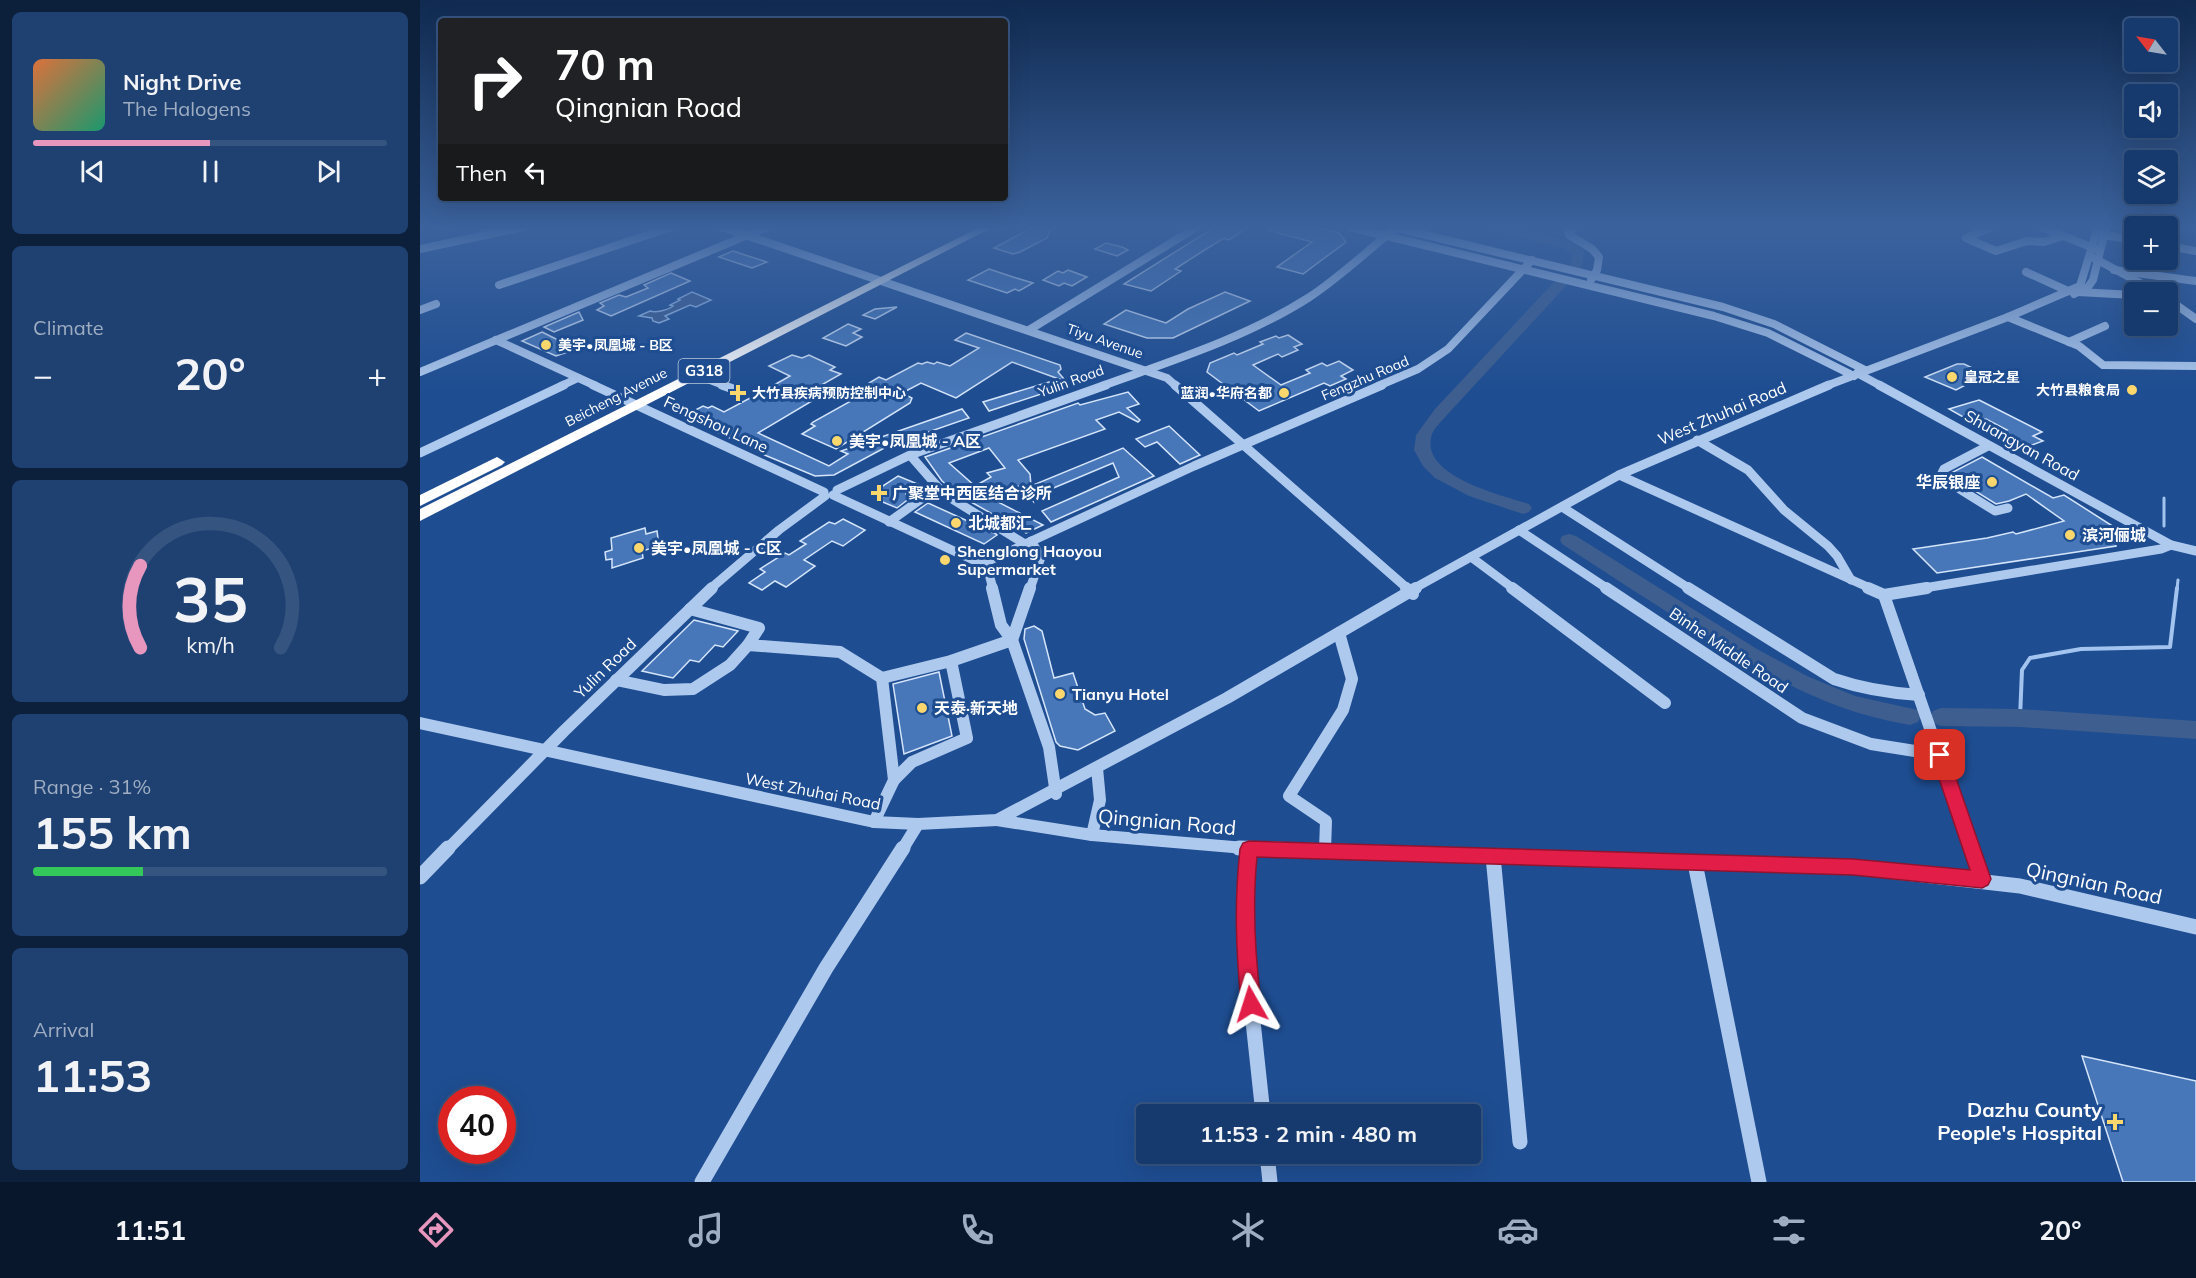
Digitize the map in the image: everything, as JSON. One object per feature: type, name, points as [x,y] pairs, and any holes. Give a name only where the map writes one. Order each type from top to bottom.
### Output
[{"type":"highway","name":"Beicheng Avenue","points":[[420,501],[630,403],[697,375],[869,282]]},
{"type":"highway","name":"Beicheng Avenue","points":[[420,516],[630,403],[869,282]]},
{"type":"street","points":[[499,285],[507,282]]},
{"type":"street","points":[[420,372],[636,282]]},
{"type":"street","name":"Tiyu Avenue","points":[[889,282],[1167,378],[1412,593]]},
{"type":"street","points":[[1029,330],[1107,282]]},
{"type":"street","name":"Yulin Road","points":[[420,877],[543,751],[690,609],[788,522],[830,493],[910,455],[1192,354],[1290,308],[1308,298],[1328,282]]},
{"type":"street","name":"Fengzhu Road","points":[[982,564],[1243,445],[1418,369],[1448,349],[1511,282]]},
{"type":"street","points":[[1574,282],[1714,316],[1768,333],[1858,374]]},
{"type":"street","points":[[1622,282],[1723,307],[1764,321],[1858,374]]},
{"type":"street","points":[[2048,282],[2068,291]]},
{"type":"street","name":"West Zhuhai Road","points":[[2011,318],[2080,286],[2081,282]]},
{"type":"street","name":"West Zhuhai Road","points":[[420,723],[874,822],[918,824],[1002,820],[1227,705],[1412,593],[1622,476],[1858,374],[2078,292],[2088,287],[2091,282]]},
{"type":"street","name":"West Zhuhai Road","points":[[2078,292],[2124,294]]},
{"type":"street","points":[[420,310],[436,304]]},
{"type":"street","points":[[2178,307],[2196,318]]},
{"type":"street","points":[[2011,318],[2079,346],[2103,365],[2196,366]]},
{"type":"street","points":[[2069,342],[2105,326]]},
{"type":"street","name":"Fengshou Lane","points":[[496,340],[982,564]]},
{"type":"street","name":"Shuangyan Road","points":[[1858,374],[2171,545],[2196,551]]},
{"type":"street","points":[[697,375],[733,389]]},
{"type":"street","points":[[420,453],[578,378]]},
{"type":"street","points":[[1699,442],[1748,470],[1784,510],[1828,546],[1837,556],[1851,580]]},
{"type":"street","points":[[1988,446],[1944,470],[1943,477],[1995,511],[2008,507]]},
{"type":"street","points":[[910,455],[944,494],[1028,542],[1041,557],[1011,640]]},
{"type":"street","points":[[1622,476],[1884,595],[1982,879]]},
{"type":"street","points":[[912,492],[922,493],[924,497]]},
{"type":"street","points":[[889,522],[924,497],[944,494]]},
{"type":"street","name":"Binhe Middle Road","points":[[1564,509],[1784,650],[1834,679],[1860,688],[1886,693],[1919,695]]},
{"type":"street","name":"Binhe Middle Road","points":[[1522,532],[1802,718],[1870,744],[1940,755]]},
{"type":"street","name":"Shuangyan Road","points":[[1884,595],[2161,549],[2171,545]]},
{"type":"street","points":[[1473,559],[1665,703]]},
{"type":"street","points":[[982,564],[988,570],[1001,625],[1011,640],[1049,747],[1056,792]]},
{"type":"street","points":[[616,680],[664,690],[693,689],[735,661],[759,628],[690,609]]},
{"type":"street","points":[[1325,851],[1326,821],[1289,796],[1343,710],[1352,679],[1340,636]]},
{"type":"street","points":[[748,645],[840,652],[882,678],[951,660],[1011,640]]},
{"type":"street","points":[[874,822],[894,780],[912,762],[967,738],[951,660]]},
{"type":"street","points":[[882,678],[894,780]]},
{"type":"street","points":[[1092,835],[1100,800],[1097,772]]},
{"type":"street","name":"Qingnian Road","points":[[1002,820],[1092,835],[1249,849],[1853,867],[1982,879],[2031,888],[2196,927]]},
{"type":"street","points":[[702,1182],[826,969],[918,824]]},
{"type":"street","points":[[1249,849],[1244,895],[1244,938],[1262,1104]]},
{"type":"street","points":[[1493,856],[1520,1142]]},
{"type":"street","points":[[1695,863],[1759,1182]]},
{"type":"street","points":[[1268,1164],[1270,1182]]},
{"type":"water","points":[[692,292],[711,300],[696,307],[690,305],[665,316],[669,319],[659,323],[653,321],[652,318],[639,316],[650,311],[668,309],[673,306],[670,305],[680,300],[678,299]]},
{"type":"building","points":[[650,282],[687,282],[611,316],[597,310],[604,306],[600,303],[619,295],[626,297],[648,288],[644,285]]},
{"type":"building","points":[[974,282],[1033,283],[1019,291],[1015,289],[1007,293]]},
{"type":"building","points":[[1049,282],[1078,282],[1072,286],[1064,283],[1059,286]]},
{"type":"building","points":[[1127,282],[1164,282],[1151,291],[1124,284]]},
{"type":"building","points":[[1225,292],[1250,301],[1173,338],[1147,338],[1104,324],[1126,310],[1166,323],[1188,309]]},
{"type":"building","points":[[897,307],[875,319],[863,315],[875,309]]},
{"type":"building","name":"美宇•凤凰城 - B区","points":[[579,312],[583,320],[554,332],[544,327]]},
{"type":"building","points":[[848,324],[861,329],[853,333],[862,337],[846,346],[823,338]]},
{"type":"building","name":"美宇•凤凰城 - B区","points":[[542,332],[574,350],[556,356],[522,341]]},
{"type":"building","points":[[966,333],[1060,365],[1061,369],[1058,372],[1069,385],[989,411],[983,402],[1059,379],[1012,362],[956,398],[921,383],[902,393],[912,398],[910,403],[836,449],[802,434],[815,426],[811,424],[813,422],[860,396],[852,393],[879,377],[886,380],[918,363],[934,364],[937,362],[950,366],[979,348],[955,340]]},
{"type":"building","points":[[1288,335],[1302,344],[1294,347],[1298,350],[1282,357],[1278,354],[1253,365],[1281,385],[1310,373],[1306,370],[1322,363],[1327,366],[1339,361],[1353,370],[1341,376],[1346,379],[1330,386],[1324,383],[1259,411],[1207,372],[1210,363],[1234,353],[1237,355],[1276,336],[1279,338]]},
{"type":"building","points":[[792,355],[802,358],[809,355],[835,367],[830,370],[841,374],[809,392],[817,395],[814,396],[817,398],[758,433],[829,466],[848,454],[841,451],[962,409],[969,418],[888,446],[834,475],[815,476],[767,456],[684,416],[703,406],[708,408],[712,406],[724,412],[767,389],[790,376],[769,366]]},
{"type":"building","name":"皇冠之星","points":[[1957,364],[1964,364],[1983,373],[1978,376],[1981,377],[1956,390],[1925,377]]},
{"type":"building","points":[[1128,392],[1139,404],[1127,408],[1140,420],[1138,422],[1119,412],[1096,420],[1105,429],[1018,460],[1030,474],[1031,486],[1123,448],[1154,476],[1051,522],[1042,511],[1119,477],[1113,463],[1032,497],[1033,501],[1019,486],[996,501],[1043,525],[1026,533],[1015,521],[1010,524],[964,498],[942,481],[925,457],[1078,403],[1080,405]],"holes":[[[989,448],[1005,468],[987,473],[991,477],[975,486],[949,463]]]},
{"type":"building","points":[[1979,400],[2042,432],[2033,436],[2043,441],[2024,448],[1998,434],[2007,430],[1986,419],[1972,422],[1949,409]]},
{"type":"building","points":[[1169,426],[1200,455],[1180,464],[1157,442],[1145,447],[1136,439]]},
{"type":"building","name":"滨河俪城","points":[[1982,457],[2053,498],[2064,495],[2114,527],[2116,546],[1937,573],[1913,549],[2013,532],[2016,534],[2064,521],[2026,494],[1996,504],[1959,481],[1964,479],[1953,472]]},
{"type":"building","points":[[898,476],[920,485],[907,488],[906,494],[910,498],[897,508],[878,500],[884,496],[875,491]]},
{"type":"building","name":"北城都汇","points":[[928,503],[997,535],[984,544],[915,512]]},
{"type":"building","points":[[843,519],[865,530],[843,546],[832,541],[804,560],[815,566],[786,587],[775,581],[762,590],[749,583],[765,572],[760,569],[785,553],[789,555],[806,544],[800,541],[829,522],[835,524]]},
{"type":"building","name":"美宇•凤凰城 - C区","points":[[645,528],[646,534],[657,531],[659,546],[642,551],[643,558],[612,568],[612,559],[606,560],[605,552],[612,550],[611,538]]},
{"type":"building","points":[[694,620],[738,631],[723,647],[715,645],[699,662],[690,660],[673,678],[642,671]]},
{"type":"building","name":"Tianyu Hotel","points":[[1034,626],[1042,631],[1054,678],[1073,673],[1085,709],[1095,715],[1105,713],[1115,731],[1078,750],[1060,746],[1056,742],[1024,639],[1025,629]]},
{"type":"building","name":"天泰·新天地","points":[[939,672],[952,736],[904,754],[893,684]]},
{"type":"building","points":[[2082,1056],[2196,1081],[2196,1182],[2123,1182]]},
{"type":"waterway","points":[[1523,508],[1475,492],[1441,474],[1428,463],[1422,450],[1424,435],[1441,412],[1561,283]]},
{"type":"waterway","points":[[2164,498],[2164,526]]},
{"type":"waterway","points":[[1569,540],[1667,603],[1800,682],[1852,704],[1910,716]]},
{"type":"waterway","points":[[2177,589],[2178,580]]},
{"type":"waterway","points":[[2020,718],[2022,670],[2030,658],[2081,649],[2170,647],[2177,588]]},
{"type":"waterway","points":[[1941,717],[2020,718],[2196,730]]},
{"type":"place","name":"美宇•凤凰城 - B区","points":[[546,345]]},
{"type":"place","name":"皇冠之星","points":[[1952,377]]},
{"type":"place","name":"大竹县粮食局","points":[[2132,390]]},
{"type":"place","name":"大竹县疾病预防控制中心","points":[[738,393]]},
{"type":"place","name":"蓝润•华府名都","points":[[1284,393]]},
{"type":"place","name":"美宇•凤凰城 - A区","points":[[837,441]]},
{"type":"place","name":"华辰银座","points":[[1992,482]]},
{"type":"place","name":"广聚堂中西医结合诊所","points":[[879,493]]},
{"type":"place","name":"北城都汇","points":[[956,523]]},
{"type":"place","name":"滨河俪城","points":[[2070,535]]},
{"type":"place","name":"美宇•凤凰城 - C区","points":[[639,548]]},
{"type":"place","name":"Shenglong Haoyou Supermarket","points":[[945,560]]},
{"type":"place","name":"Tianyu Hotel","points":[[1060,694]]},
{"type":"place","name":"天泰·新天地","points":[[922,708]]},
{"type":"place","name":"Dazhu County People's Hospital","points":[[2115,1122]]},
{"type":"route","points":[[1251,1004],[1244,938],[1244,895],[1249,849],[1853,867],[1982,879],[1940,755]]}]
